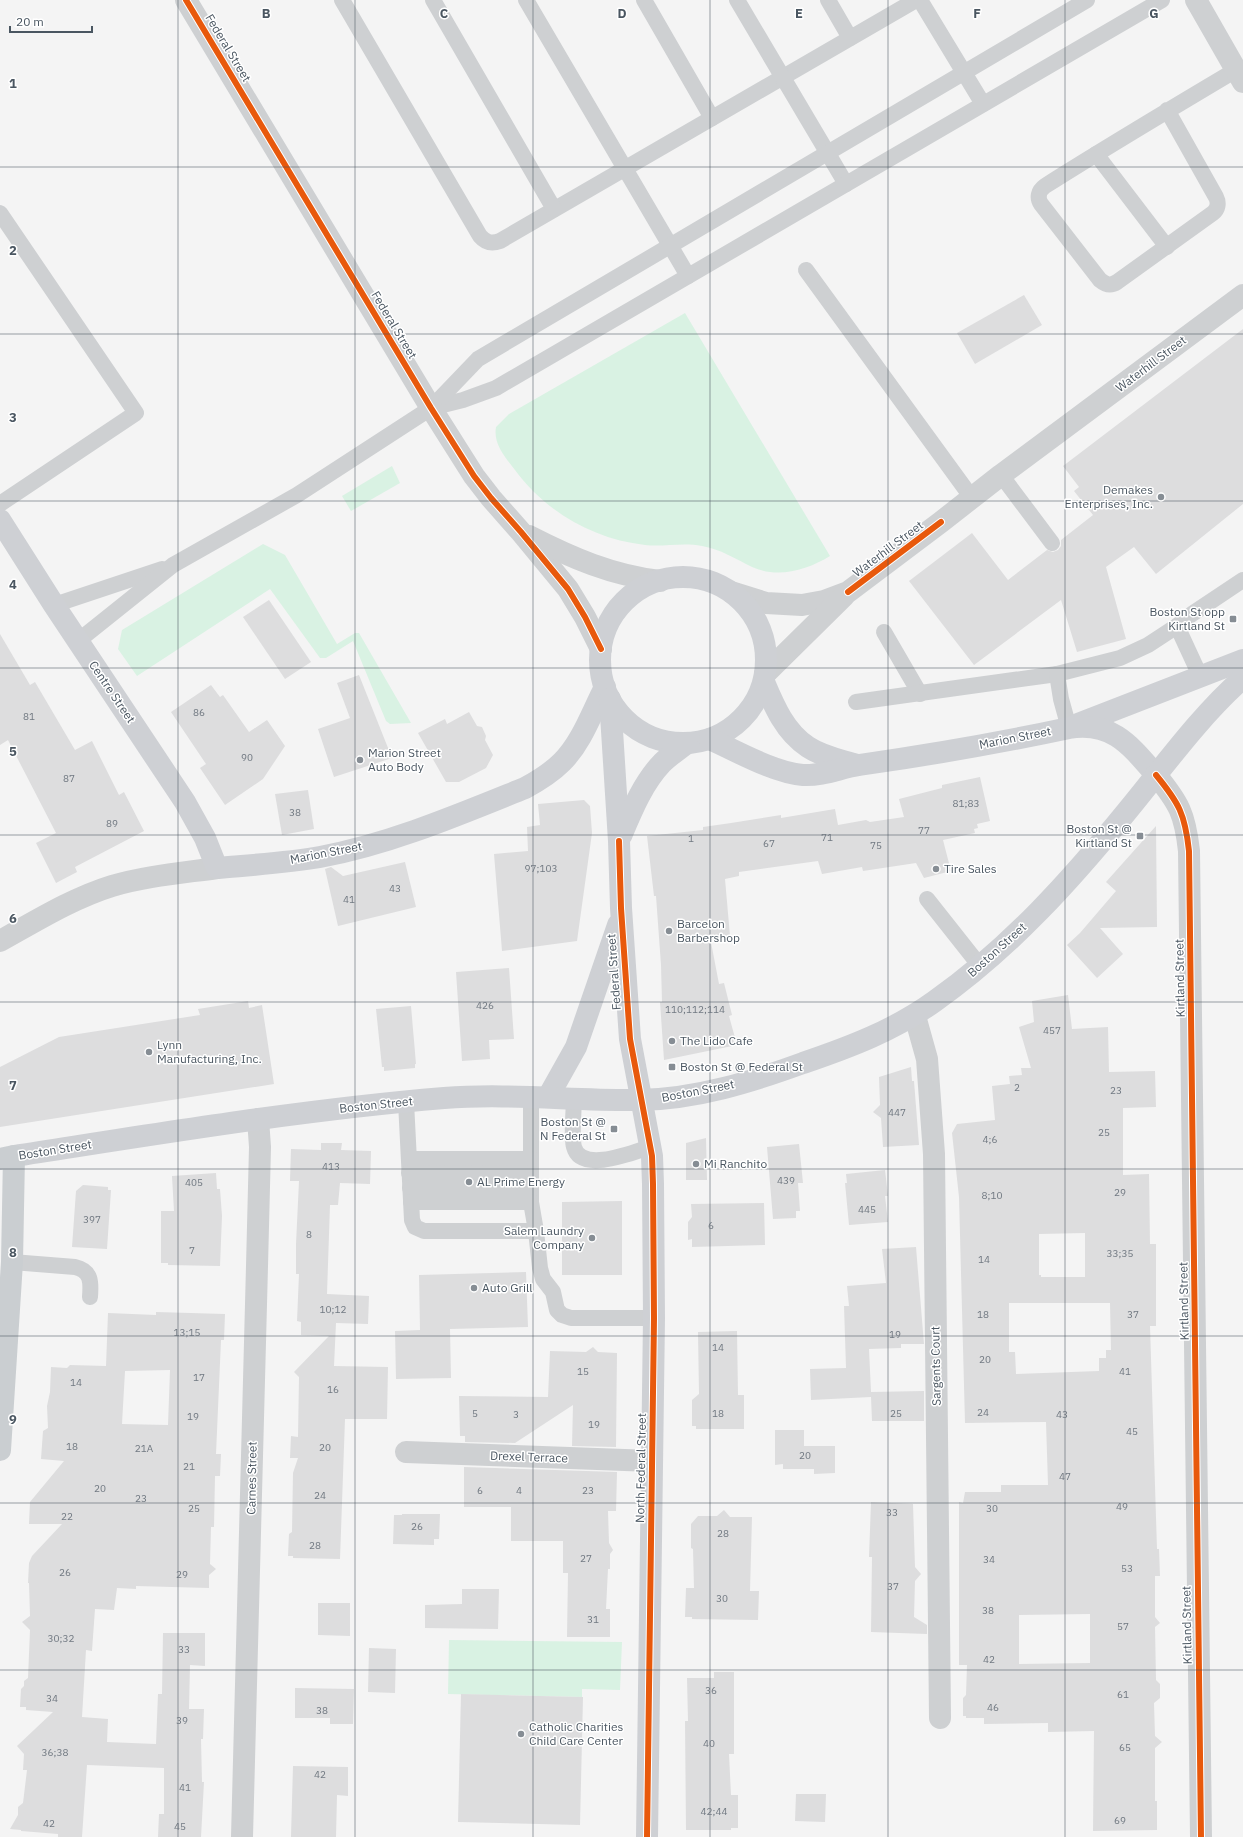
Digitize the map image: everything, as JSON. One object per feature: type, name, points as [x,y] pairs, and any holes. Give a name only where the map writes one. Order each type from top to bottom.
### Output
[{"type":"main road","name":"Centre Street","points":[[0,520],[54,605],[190,810],[205,838],[217,868]]},
{"type":"main road","name":"Federal Street","points":[[642,1100],[630,1039],[621,917],[619,841],[607,693],[600,668],[601,649],[604,634],[611,619],[620,606],[632,595],[645,587],[660,581],[684,577],[697,578],[720,586],[731,592],[751,612],[760,628],[766,655],[765,678]]},
{"type":"main road","points":[[1069,728],[1243,660]]},
{"type":"main road","points":[[607,693],[626,720],[647,735],[673,743],[686,744],[710,739],[731,729],[755,704],[765,678]]},
{"type":"main road","name":"Marion Street","points":[[765,678],[782,720],[803,744],[825,755],[858,765]]},
{"type":"main road","name":"Boston Street","points":[[7,1158],[258,1119],[406,1102],[470,1097],[539,1096],[642,1100],[674,1097],[711,1091],[772,1074],[875,1037],[915,1016],[954,988],[1039,911],[1101,844],[1156,775],[1223,696],[1243,678]]},
{"type":"main road","name":"Marion Street","points":[[217,868],[320,857],[360,847],[412,831],[525,788],[540,779],[563,760],[579,738],[607,693]]},
{"type":"main road","name":"Marion Street","points":[[710,739],[764,764],[796,774],[828,773],[858,765],[927,755],[1069,728],[1088,726],[1110,731],[1131,747],[1156,775]]},
{"type":"main road","name":"Federal Street","points":[[619,841],[632,809],[647,783],[662,764],[686,744]]},
{"type":"main road","name":"Federal Street","points":[[539,1096],[576,1047],[621,917]]},
{"type":"main road","name":"North Federal Street","points":[[642,1100],[650,1146],[653,1184],[654,1318],[647,1837]]},
{"type":"main road","points":[[0,1450],[12,1262],[7,1158]]},
{"type":"street","name":"Federal Street","points":[[186,0],[431,408],[482,487],[521,532],[577,602],[601,649]]},
{"type":"street","points":[[1196,0],[1240,76]]},
{"type":"street","name":"Waterhill Street","points":[[765,678],[848,592],[1001,475],[1243,295]]},
{"type":"street","name":"Federal Street","points":[[521,532],[572,557],[614,573],[660,581]]},
{"type":"street","name":"Waterhill Street","points":[[731,592],[766,603],[802,605],[824,601],[848,592]]},
{"type":"street","name":"Kirtland Street","points":[[1156,775],[1179,806],[1186,827],[1189,851],[1200,1837]]},
{"type":"street","name":"Marion Street","points":[[0,941],[59,910],[110,887],[138,880],[217,868]]},
{"type":"street","name":"Sargents Court","points":[[915,1016],[928,1059],[934,1154],[940,1718]]},
{"type":"street","name":"Carnes Street","points":[[242,1837],[258,1250],[260,1147],[258,1119]]},
{"type":"street","name":"Drexel Terrace","points":[[406,1452],[652,1461]]},
{"type":"lane","points":[[342,0],[482,238],[492,243],[500,241],[916,0]]},
{"type":"lane","points":[[433,0],[554,210]]},
{"type":"lane","points":[[526,0],[688,276]]},
{"type":"lane","points":[[644,0],[712,118]]},
{"type":"lane","points":[[737,0],[846,184]]},
{"type":"lane","points":[[828,0],[850,38]]},
{"type":"lane","points":[[920,0],[983,104]]},
{"type":"lane","points":[[78,641],[173,565],[297,495],[431,408],[478,358],[1087,0]]},
{"type":"lane","points":[[431,408],[493,390],[1162,0]]},
{"type":"lane","points":[[1167,110],[1216,197],[1218,203],[1215,212],[1117,282],[1111,285],[1105,284],[1100,280],[1046,210],[1039,198],[1042,188],[1167,110],[1240,76]]},
{"type":"lane","points":[[1096,154],[1167,247]]},
{"type":"lane","points":[[0,213],[136,413],[0,504]]},
{"type":"lane","points":[[806,270],[972,498]]},
{"type":"lane","points":[[1001,475],[1052,543]]},
{"type":"lane","points":[[54,605],[173,565]]},
{"type":"lane","points":[[856,702],[1057,674],[1120,658],[1135,652],[1177,626],[1192,614],[1243,580]]},
{"type":"lane","points":[[1177,626],[1200,678]]},
{"type":"lane","points":[[884,632],[920,694]]},
{"type":"lane","points":[[1057,674],[1061,699],[1069,728]]},
{"type":"lane","points":[[927,899],[980,966]]},
{"type":"lane","points":[[539,1096],[531,1181],[540,1272],[551,1288],[556,1308],[562,1315],[571,1318],[654,1318]]},
{"type":"lane","points":[[574,1098],[574,1146],[578,1155],[587,1159],[610,1159],[650,1146]]},
{"type":"lane","points":[[406,1102],[412,1222],[415,1227],[422,1231],[536,1231]]},
{"type":"lane","points":[[410,1180],[531,1181]]},
{"type":"lane","points":[[410,1180],[531,1181]]},
{"type":"lane","points":[[12,1262],[75,1267],[82,1269],[87,1272],[90,1278],[90,1298]]},
{"type":"green space","points":[[685,313],[830,556],[802,569],[772,572],[762,571],[709,547],[688,544],[645,545],[607,537],[572,521],[541,499],[527,485],[507,460],[498,445],[496,439],[496,427],[509,414]]},
{"type":"green space","points":[[392,466],[400,483],[351,511],[342,496]]},
{"type":"green space","points":[[263,544],[285,555],[337,644],[355,633],[359,633],[411,723],[390,724],[386,721],[353,641],[326,658],[320,658],[270,589],[137,676],[118,649],[122,630]]},
{"type":"green space","points":[[449,1640],[622,1642],[620,1690],[582,1689],[582,1697],[448,1694]]},
{"type":"building","points":[[1024,295],[1042,325],[975,364],[957,333]]},
{"type":"building","name":"Demakes Enterprises, Inc.","points":[[1243,329],[1243,504],[1156,574],[1134,547],[1106,567],[1126,639],[1077,652],[1061,600],[974,665],[909,581],[972,533],[1008,580],[1047,550],[1053,552],[1058,550],[1061,546],[1061,540],[1093,515],[1074,491],[1079,487],[1063,466]]},
{"type":"building","points":[[269,600],[311,662],[285,679],[243,617]]},
{"type":"building","points":[[0,634],[30,685],[35,682],[75,750],[92,741],[119,795],[124,792],[144,831],[75,867],[77,872],[56,883],[36,843],[56,833],[8,740],[0,745]]},
{"type":"building","points":[[359,675],[392,758],[334,777],[318,729],[350,718],[337,683]]},
{"type":"building","points":[[211,685],[220,697],[223,695],[249,732],[267,720],[285,746],[263,779],[225,805],[200,768],[206,764],[171,712]]},
{"type":"building","points":[[469,712],[477,726],[482,727],[486,736],[485,740],[493,755],[486,768],[459,782],[446,782],[418,733],[445,719],[447,724]]},
{"type":"building","points":[[980,777],[990,821],[977,824],[978,828],[974,829],[975,833],[943,840],[951,871],[924,878],[916,863],[863,871],[862,867],[822,874],[818,861],[739,872],[739,876],[725,879],[730,936],[710,937],[719,984],[724,983],[732,1015],[729,1016],[737,1045],[664,1060],[660,1002],[662,1002],[661,965],[656,896],[654,896],[647,836],[703,830],[703,827],[781,815],[781,818],[835,809],[838,825],[866,820],[870,822],[904,817],[899,799],[942,788],[942,785]]},
{"type":"building","points":[[308,790],[314,829],[282,835],[275,794]]},
{"type":"building","points":[[584,800],[590,806],[592,833],[577,941],[502,951],[494,854],[528,851],[527,827],[540,825],[538,804]]},
{"type":"building","points":[[1156,826],[1157,927],[1100,928],[1123,954],[1097,978],[1067,945],[1080,933],[1116,891],[1106,882]]},
{"type":"building","points":[[405,862],[416,907],[338,926],[325,869],[331,867],[343,876]]},
{"type":"building","points":[[509,968],[514,1039],[489,1040],[490,1059],[462,1061],[456,972]]},
{"type":"building","points":[[1068,995],[1072,1029],[1108,1027],[1109,1072],[1155,1071],[1156,1107],[1123,1108],[1123,1175],[1149,1174],[1150,1244],[1156,1244],[1156,1326],[1150,1326],[1157,1549],[1159,1549],[1160,1576],[1155,1576],[1155,1617],[1160,1623],[1155,1627],[1156,1680],[1160,1684],[1160,1698],[1154,1703],[1155,1736],[1162,1742],[1155,1748],[1155,1801],[1157,1801],[1157,1830],[1093,1831],[1094,1731],[1048,1732],[1048,1723],[984,1724],[984,1718],[966,1718],[966,1716],[963,1716],[963,1698],[966,1695],[967,1665],[959,1665],[959,1502],[963,1503],[965,1492],[1001,1492],[1001,1485],[1048,1485],[1046,1422],[965,1423],[959,1197],[952,1133],[957,1124],[995,1120],[992,1086],[1010,1084],[1009,1076],[1022,1075],[1021,1068],[1031,1068],[1019,1027],[1034,1022],[1032,1001]],"holes":[[[1085,1233],[1085,1277],[1041,1277],[1041,1275],[1039,1275],[1039,1234]],[[1009,1303],[1110,1303],[1111,1350],[1106,1350],[1106,1358],[1099,1358],[1099,1371],[1016,1374],[1015,1352],[1009,1352]],[[1090,1614],[1090,1663],[1019,1664],[1019,1615]]]},
{"type":"building","name":"Lynn Manufacturing, Inc.","points":[[248,1001],[249,1008],[262,1005],[274,1084],[0,1127],[0,1067],[59,1037],[200,1015],[198,1009]]},
{"type":"building","points":[[411,1006],[416,1064],[415,1068],[384,1071],[384,1067],[382,1067],[376,1009]]},
{"type":"building","points":[[911,1067],[912,1081],[914,1081],[919,1145],[883,1147],[881,1118],[873,1112],[880,1105],[879,1077]]},
{"type":"building","name":"Mi Ranchito","points":[[706,1138],[707,1180],[686,1180],[686,1143]]},
{"type":"building","points":[[321,1143],[342,1143],[341,1150],[371,1151],[370,1184],[340,1183],[338,1205],[330,1205],[327,1294],[369,1296],[368,1324],[336,1323],[334,1366],[388,1367],[387,1419],[345,1419],[340,1559],[293,1558],[293,1556],[288,1556],[289,1534],[292,1532],[293,1473],[298,1458],[290,1458],[291,1436],[298,1437],[299,1377],[294,1372],[329,1336],[301,1335],[301,1322],[297,1321],[299,1274],[296,1274],[296,1244],[299,1181],[290,1181],[291,1149],[321,1150]]},
{"type":"building","points":[[799,1144],[803,1183],[798,1183],[800,1211],[796,1211],[796,1218],[773,1219],[767,1147]]},
{"type":"building","points":[[885,1170],[888,1196],[885,1196],[888,1222],[849,1225],[845,1183],[847,1183],[846,1174]]},
{"type":"building","points":[[216,1173],[217,1189],[220,1189],[222,1216],[220,1266],[168,1265],[168,1263],[161,1263],[161,1211],[174,1211],[172,1176]]},
{"type":"building","points":[[83,1185],[108,1187],[108,1190],[111,1190],[107,1249],[72,1247],[76,1191]]},
{"type":"building","name":"Salem Laundry Company","points":[[622,1201],[622,1275],[562,1275],[562,1202]]},
{"type":"building","points":[[764,1203],[765,1245],[692,1247],[692,1239],[688,1240],[688,1222],[692,1217],[691,1204]]},
{"type":"building","points":[[916,1247],[924,1344],[901,1344],[901,1348],[869,1349],[871,1392],[924,1391],[924,1421],[872,1421],[871,1397],[811,1400],[810,1369],[846,1368],[844,1306],[849,1306],[847,1286],[886,1283],[882,1249]]},
{"type":"building","points":[[526,1272],[528,1327],[450,1329],[451,1378],[396,1379],[395,1331],[420,1330],[419,1275]]},
{"type":"building","points":[[156,1312],[225,1314],[224,1340],[221,1340],[216,1454],[221,1454],[220,1476],[215,1476],[214,1527],[211,1527],[210,1564],[216,1569],[209,1575],[209,1588],[136,1586],[136,1589],[117,1588],[114,1610],[95,1609],[92,1651],[86,1650],[82,1717],[108,1719],[107,1742],[156,1744],[158,1694],[162,1694],[163,1633],[205,1633],[205,1666],[190,1665],[189,1709],[204,1709],[203,1739],[201,1739],[202,1782],[204,1782],[201,1837],[158,1837],[159,1814],[164,1814],[164,1768],[87,1765],[82,1837],[58,1837],[58,1834],[10,1829],[18,1815],[18,1807],[23,1803],[27,1770],[23,1770],[24,1754],[17,1746],[53,1712],[26,1710],[26,1707],[20,1707],[21,1689],[24,1686],[24,1681],[28,1678],[30,1630],[22,1622],[30,1616],[28,1583],[29,1563],[32,1556],[62,1524],[29,1524],[30,1502],[64,1461],[41,1459],[43,1431],[48,1428],[47,1406],[50,1392],[51,1367],[67,1368],[70,1365],[106,1366],[108,1313],[156,1315]],"holes":[[[170,1370],[168,1425],[122,1424],[125,1371]]]},
{"type":"building","points":[[737,1331],[738,1395],[744,1395],[744,1429],[696,1429],[696,1426],[692,1426],[692,1400],[699,1394],[698,1332]]},
{"type":"building","points":[[593,1347],[598,1352],[617,1353],[616,1447],[572,1446],[573,1405],[515,1443],[465,1442],[465,1436],[460,1436],[459,1396],[548,1397],[550,1351],[586,1352]]},
{"type":"building","points":[[775,1430],[804,1430],[804,1446],[835,1446],[835,1473],[814,1474],[814,1469],[783,1469],[783,1464],[775,1465]]},
{"type":"building","points":[[464,1467],[617,1472],[616,1511],[608,1511],[609,1543],[613,1550],[610,1554],[610,1569],[608,1569],[606,1609],[610,1609],[610,1637],[567,1637],[568,1573],[563,1573],[563,1541],[511,1541],[511,1507],[464,1507]]},
{"type":"building","points":[[871,1502],[913,1504],[915,1567],[921,1574],[915,1581],[914,1617],[927,1625],[927,1634],[871,1632],[872,1557],[869,1557]]},
{"type":"building","points":[[724,1510],[730,1517],[752,1517],[750,1591],[759,1591],[758,1620],[692,1619],[692,1617],[685,1617],[686,1588],[694,1588],[691,1524],[698,1516],[717,1516]]},
{"type":"building","points":[[440,1514],[439,1539],[434,1539],[434,1545],[393,1544],[394,1515]]},
{"type":"building","points":[[462,1589],[499,1589],[498,1629],[425,1628],[425,1605],[462,1604]]},
{"type":"building","points":[[318,1603],[350,1603],[350,1636],[318,1635]]},
{"type":"building","points":[[369,1648],[396,1649],[395,1693],[368,1692]]},
{"type":"building","points":[[714,1672],[734,1672],[734,1754],[729,1754],[731,1795],[738,1795],[738,1828],[731,1828],[731,1830],[686,1830],[685,1721],[688,1721],[687,1678],[714,1678]]},
{"type":"building","points":[[295,1688],[354,1689],[353,1724],[330,1724],[330,1718],[295,1718]]},
{"type":"building","name":"Catholic Charities Child Care Center","points":[[461,1694],[583,1697],[580,1825],[458,1822]]},
{"type":"building","points":[[293,1766],[348,1767],[348,1796],[337,1795],[336,1837],[291,1837]]},
{"type":"building","points":[[796,1794],[826,1794],[825,1822],[795,1821]]},
{"type":"cycle path","points":[[186,0],[431,408],[474,476],[568,589],[585,617],[601,649]]},
{"type":"cycle path","points":[[848,592],[941,522]]},
{"type":"cycle path","points":[[1156,775],[1170,793],[1180,810],[1185,827],[1189,851],[1201,1837]]},
{"type":"cycle path","points":[[619,841],[621,908],[630,1039],[652,1156],[653,1184],[654,1318],[647,1837]]},
{"type":"place","name":"Demakes Enterprises, Inc.","points":[[1161,497]]},
{"type":"place","name":"Boston St opp Kirtland St","points":[[1233,619]]},
{"type":"place","name":"Marion Street Auto Body","points":[[360,760]]},
{"type":"place","name":"Boston St @ Kirtland St","points":[[1140,836]]},
{"type":"place","name":"Tire Sales","points":[[936,869]]},
{"type":"place","name":"Barcelon Barbershop","points":[[669,931]]},
{"type":"place","name":"The Lido Cafe","points":[[672,1041]]},
{"type":"place","name":"Lynn Manufacturing, Inc.","points":[[149,1052]]},
{"type":"place","name":"Boston St @ Federal St","points":[[672,1067]]},
{"type":"place","name":"Boston St @ N Federal St","points":[[614,1129]]},
{"type":"place","name":"Mi Ranchito","points":[[696,1164]]},
{"type":"place","name":"AL Prime Energy","points":[[469,1182]]},
{"type":"place","name":"Salem Laundry Company","points":[[592,1238]]},
{"type":"place","name":"Auto Grill","points":[[474,1288]]},
{"type":"place","name":"Catholic Charities Child Care Center","points":[[521,1734]]}]
